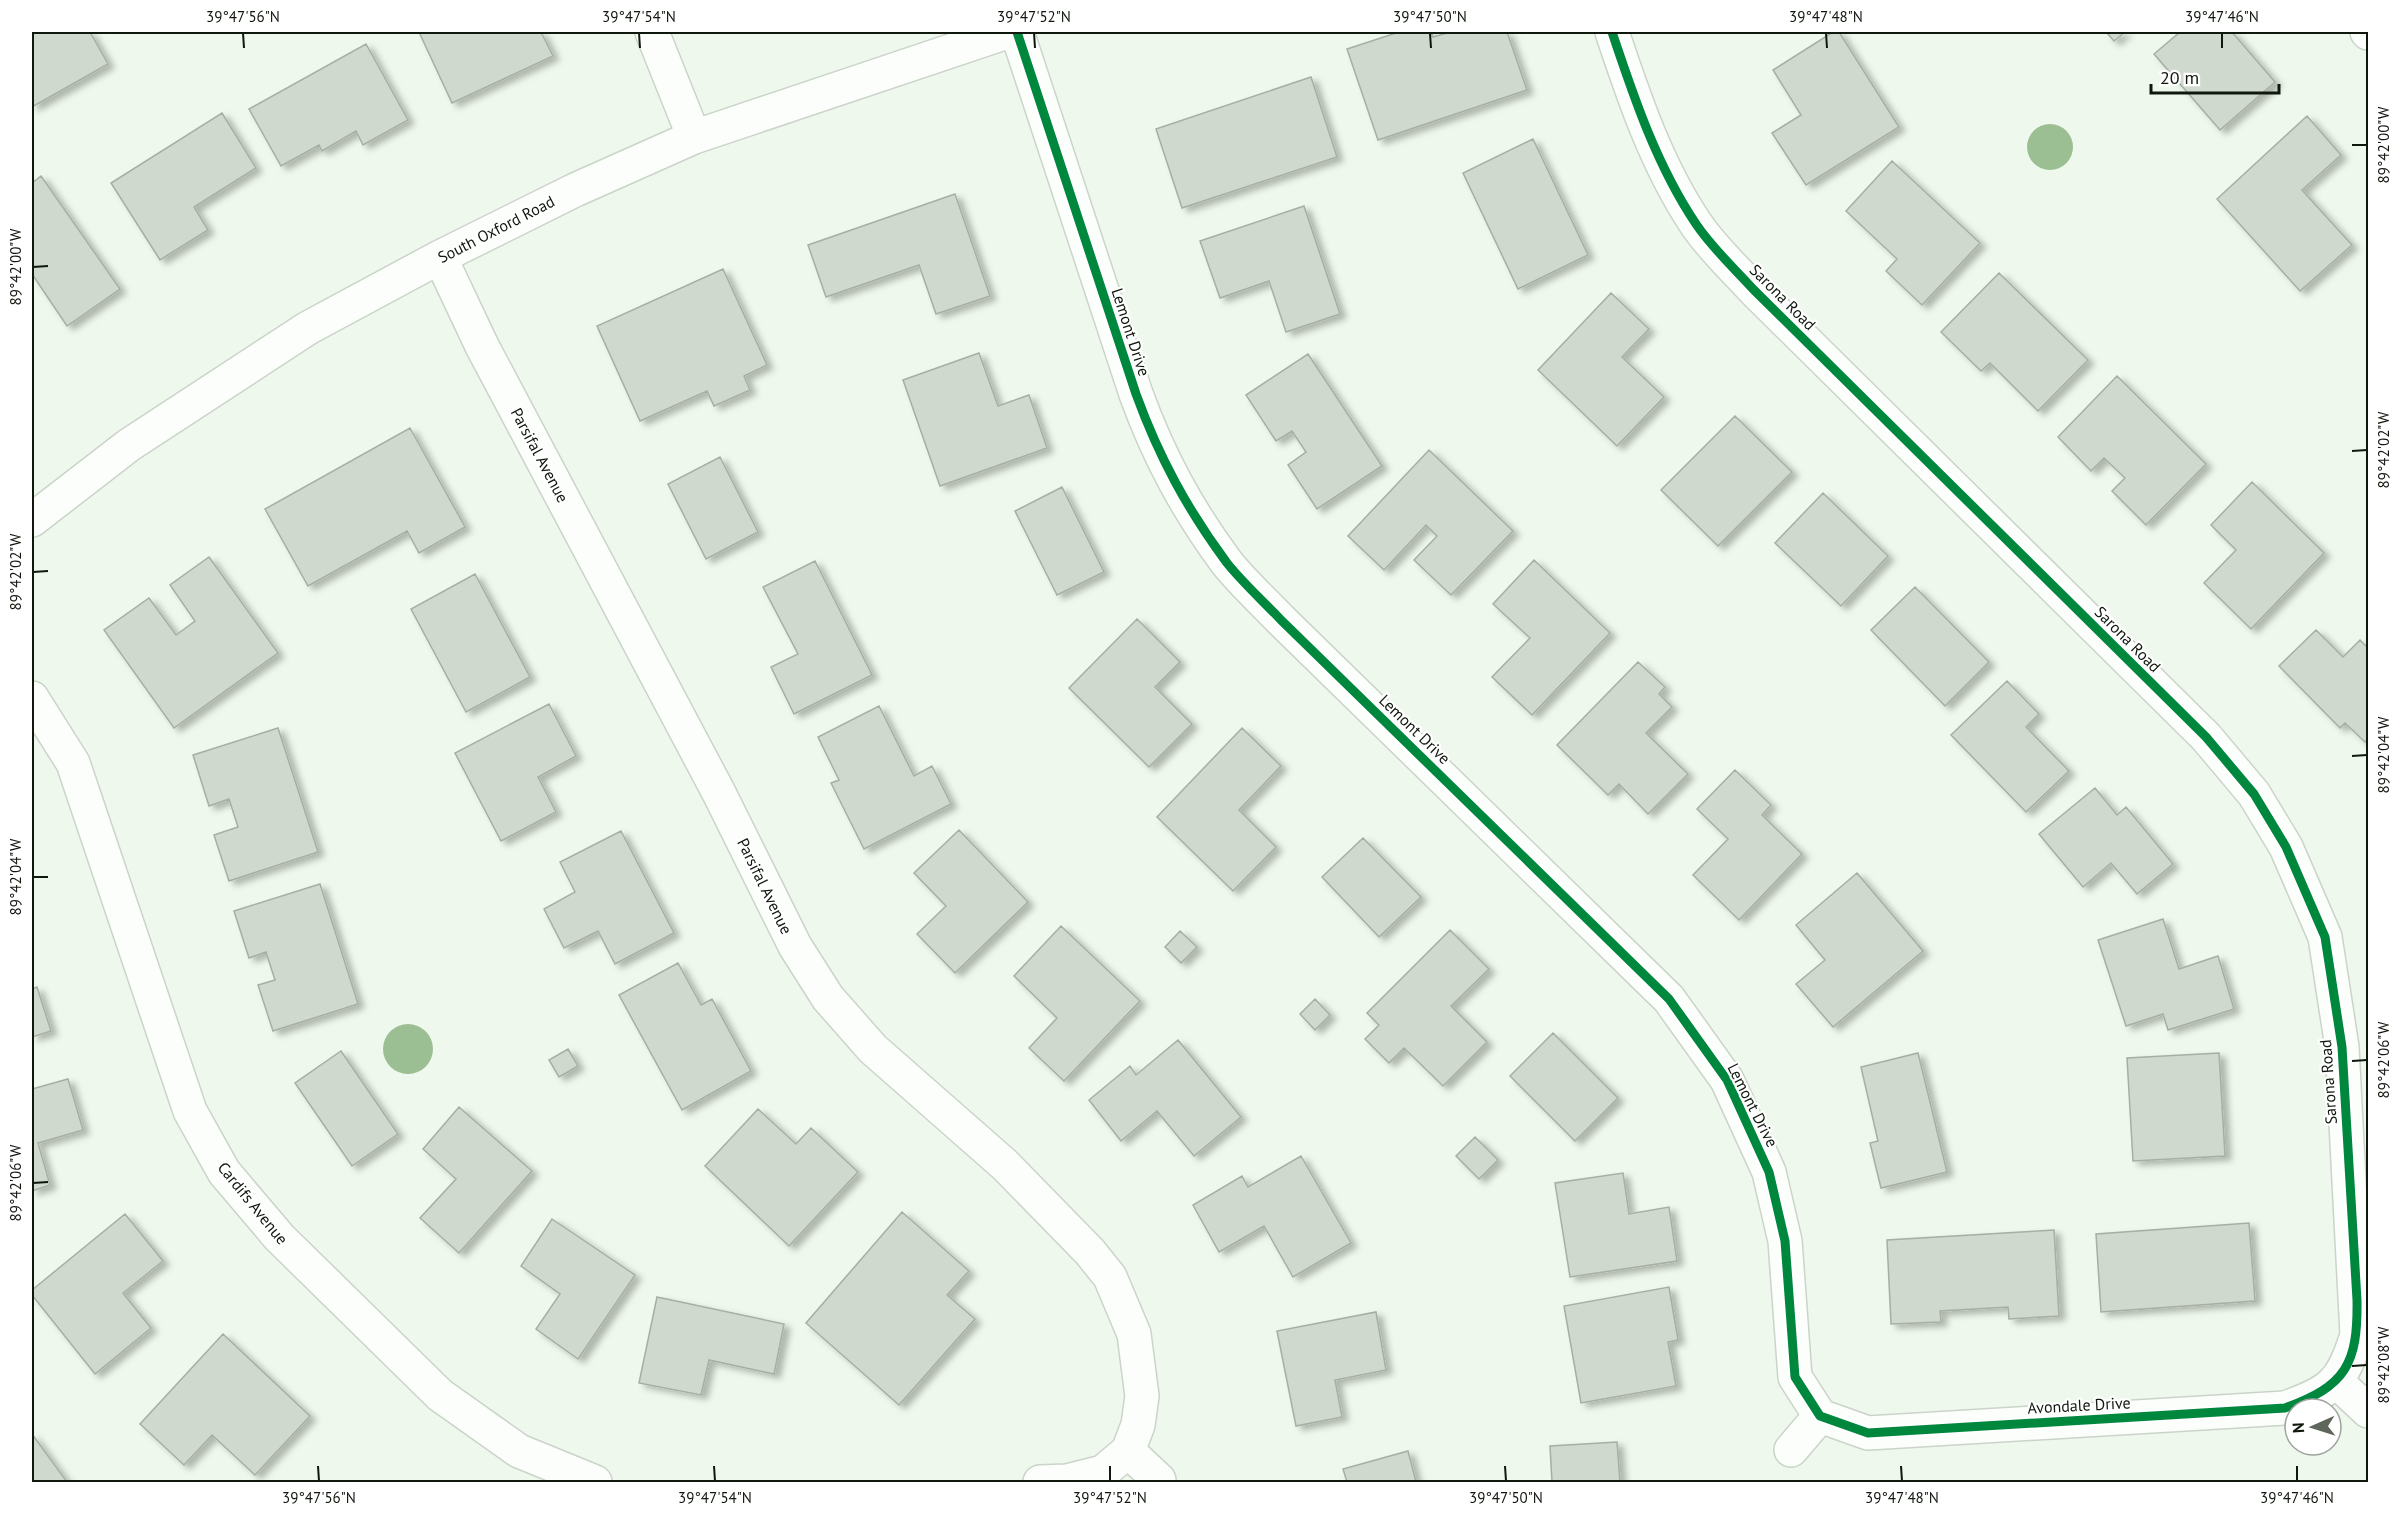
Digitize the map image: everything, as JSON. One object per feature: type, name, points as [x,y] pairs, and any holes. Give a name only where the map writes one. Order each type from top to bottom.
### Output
[{"type":"street","points":[[652,32],[694,137]]},
{"type":"street","name":"South Oxford Road","points":[[32,519],[129,445],[308,328],[440,257],[575,190],[694,137],[1007,32]]},
{"type":"street","name":"Lemont Drive","points":[[1017,32],[1136,394],[1156,449],[1186,505],[1229,565],[1281,620],[1669,999],[1727,1080],[1769,1172],[1785,1241],[1795,1377],[1820,1416]]},
{"type":"street","name":"Sarona Road","points":[[1612,32],[1634,96],[1669,177],[1697,226],[1754,290],[2206,737],[2254,794],[2286,847],[2325,937],[2342,1047],[2358,1335],[2349,1362],[2337,1382]]},
{"type":"street","name":"Parsifal Avenue","points":[[440,257],[488,356],[675,709],[795,946],[828,998],[873,1049],[1005,1165],[1090,1251],[1110,1277],[1134,1334],[1142,1396],[1138,1425],[1128,1451]]},
{"type":"street","name":"Cardifs Avenue","points":[[32,698],[73,762],[190,1111],[224,1172],[279,1237],[440,1395],[519,1451],[553,1468],[595,1482]]},
{"type":"street","points":[[2337,1382],[2368,1411]]},
{"type":"street","name":"Avondale Drive","points":[[1820,1416],[1868,1433],[2285,1408],[2312,1398],[2337,1382]]},
{"type":"street","points":[[1791,1450],[1820,1416]]},
{"type":"street","points":[[1040,1482],[1067,1481],[1102,1472],[1128,1451],[1159,1480]]},
{"type":"shaded area","points":[[2050,124],[2066,131],[2073,147],[2066,163],[2050,170],[2034,163],[2027,147],[2034,131]]},
{"type":"shaded area","points":[[408,1024],[426,1031],[433,1049],[426,1067],[408,1074],[390,1067],[383,1049],[390,1031]]},
{"type":"building","points":[[32,32],[90,32],[108,64],[32,107]]},
{"type":"building","points":[[419,32],[541,32],[553,56],[452,103]]},
{"type":"building","points":[[1399,32],[1431,32],[1433,37],[1451,32],[1507,32],[1527,90],[1378,140],[1347,49]]},
{"type":"building","points":[[1833,32],[1839,32],[1899,127],[1806,185],[1772,133],[1801,115],[1773,70]]},
{"type":"building","points":[[2106,32],[2125,32],[2114,41]]},
{"type":"building","points":[[2180,32],[2232,32],[2275,82],[2220,130],[2154,54]]},
{"type":"building","points":[[366,44],[408,120],[363,145],[356,131],[322,151],[319,145],[281,166],[249,109]]},
{"type":"building","points":[[1311,77],[1337,157],[1182,208],[1156,129]]},
{"type":"building","points":[[222,113],[256,168],[194,207],[208,230],[160,260],[111,183]]},
{"type":"building","points":[[2307,116],[2341,155],[2302,190],[2352,245],[2300,291],[2217,199]]},
{"type":"building","points":[[1533,139],[1588,255],[1518,289],[1463,173]]},
{"type":"building","points":[[1892,161],[1980,243],[1922,305],[1886,271],[1897,259],[1846,211]]},
{"type":"building","points":[[41,176],[120,289],[67,326],[32,274],[32,183]]},
{"type":"building","points":[[955,194],[990,296],[936,314],[919,265],[826,297],[808,245]]},
{"type":"building","points":[[1304,206],[1340,314],[1286,332],[1269,281],[1220,298],[1200,241]]},
{"type":"building","points":[[723,269],[767,365],[744,376],[750,390],[714,406],[707,391],[640,421],[597,326]]},
{"type":"building","points":[[1999,273],[2088,360],[2038,411],[1990,363],[1981,371],[1941,332]]},
{"type":"building","points":[[1611,293],[1649,329],[1622,357],[1664,397],[1617,446],[1538,370]]},
{"type":"building","points":[[979,353],[998,406],[1029,395],[1047,448],[940,486],[903,380]]},
{"type":"building","points":[[1308,354],[1382,466],[1317,509],[1288,465],[1306,452],[1292,431],[1276,441],[1246,395]]},
{"type":"building","points":[[2117,376],[2206,464],[2146,525],[2112,491],[2125,478],[2104,458],[2091,471],[2058,437]]},
{"type":"building","points":[[1735,416],[1792,472],[1718,546],[1661,490]]},
{"type":"building","points":[[410,428],[465,527],[419,553],[407,531],[308,586],[265,509]]},
{"type":"building","points":[[1429,450],[1513,531],[1451,595],[1414,560],[1437,536],[1426,525],[1384,570],[1348,536]]},
{"type":"building","points":[[720,457],[758,532],[706,559],[668,484]]},
{"type":"building","points":[[2252,482],[2324,553],[2251,629],[2204,583],[2236,550],[2211,525]]},
{"type":"building","points":[[1062,487],[1104,572],[1057,595],[1015,511]]},
{"type":"building","points":[[1823,493],[1888,556],[1841,606],[1775,543]]},
{"type":"building","points":[[209,557],[278,653],[174,728],[104,630],[149,598],[176,635],[195,621],[170,585]]},
{"type":"building","points":[[1534,560],[1610,633],[1532,715],[1492,677],[1530,638],[1493,604]]},
{"type":"building","points":[[815,561],[872,675],[794,714],[771,667],[798,654],[763,587]]},
{"type":"building","points":[[475,574],[530,677],[466,712],[411,609]]},
{"type":"building","points":[[1915,587],[1989,662],[1945,706],[1871,630]]},
{"type":"building","points":[[1137,619],[1180,662],[1155,687],[1192,724],[1149,767],[1069,688]]},
{"type":"building","points":[[2316,630],[2343,657],[2360,640],[2368,648],[2368,739],[2365,742],[2345,723],[2340,728],[2279,666]]},
{"type":"building","points":[[1638,662],[1665,687],[1659,694],[1672,707],[1646,733],[1688,774],[1648,814],[1619,784],[1608,795],[1557,745]]},
{"type":"building","points":[[2007,681],[2039,714],[2026,727],[2069,771],[2026,812],[1951,735]]},
{"type":"building","points":[[549,704],[576,756],[538,777],[556,812],[501,841],[455,753]]},
{"type":"building","points":[[879,706],[914,776],[932,766],[951,804],[864,849],[831,783],[839,780],[818,737]]},
{"type":"building","points":[[278,728],[318,852],[229,881],[214,835],[238,827],[229,799],[209,806],[193,755]]},
{"type":"building","points":[[1242,728],[1281,766],[1239,810],[1276,847],[1233,891],[1157,817]]},
{"type":"building","points":[[1735,770],[1771,805],[1762,815],[1802,854],[1739,920],[1693,875],[1728,839],[1697,809]]},
{"type":"building","points":[[2095,788],[2117,815],[2126,807],[2173,864],[2137,894],[2111,863],[2083,887],[2039,834]]},
{"type":"building","points":[[959,830],[1028,902],[955,973],[917,934],[946,906],[914,873]]},
{"type":"building","points":[[621,831],[674,933],[615,964],[598,931],[564,948],[544,909],[575,892],[560,862]]},
{"type":"building","points":[[1363,838],[1421,897],[1379,937],[1322,877]]},
{"type":"building","points":[[1857,873],[1923,951],[1833,1027],[1796,984],[1825,960],[1796,925]]},
{"type":"building","points":[[320,884],[358,1004],[273,1031],[258,985],[275,980],[266,952],[249,958],[234,911]]},
{"type":"building","points":[[2163,919],[2179,969],[2218,956],[2234,1009],[2168,1030],[2163,1014],[2126,1026],[2098,940]]},
{"type":"building","points":[[1061,926],[1140,1001],[1064,1081],[1029,1048],[1057,1018],[1014,976]]},
{"type":"building","points":[[1450,930],[1489,969],[1451,1006],[1487,1042],[1443,1086],[1404,1048],[1389,1063],[1365,1039],[1379,1025],[1367,1013]]},
{"type":"building","points":[[1180,931],[1197,947],[1181,963],[1165,947]]},
{"type":"building","points":[[678,963],[701,1005],[712,999],[751,1071],[682,1110],[619,995]]},
{"type":"building","points":[[37,987],[51,1031],[32,1037],[32,989]]},
{"type":"building","points":[[1315,999],[1330,1015],[1315,1030],[1300,1014]]},
{"type":"building","points":[[1553,1033],[1618,1098],[1575,1141],[1510,1076]]},
{"type":"building","points":[[1178,1040],[1241,1117],[1194,1156],[1157,1111],[1121,1141],[1089,1100],[1130,1066],[1136,1075]]},
{"type":"building","points":[[568,1049],[578,1066],[559,1077],[549,1060]]},
{"type":"building","points":[[341,1051],[398,1134],[352,1166],[295,1083]]},
{"type":"building","points":[[1918,1053],[1947,1172],[1881,1188],[1870,1143],[1878,1141],[1861,1067]]},
{"type":"building","points":[[2219,1053],[2225,1156],[2133,1161],[2127,1058]]},
{"type":"building","points":[[68,1079],[83,1130],[38,1143],[50,1185],[32,1191],[32,1089]]},
{"type":"building","points":[[459,1107],[532,1171],[459,1253],[420,1218],[456,1179],[423,1149]]},
{"type":"building","points":[[758,1109],[796,1144],[811,1128],[858,1172],[789,1246],[705,1166]]},
{"type":"building","points":[[1475,1137],[1498,1160],[1479,1179],[1456,1156]]},
{"type":"building","points":[[1301,1156],[1351,1243],[1293,1277],[1264,1226],[1219,1252],[1193,1205],[1242,1176],[1248,1187]]},
{"type":"building","points":[[1623,1173],[1629,1214],[1669,1207],[1677,1261],[1570,1277],[1555,1183]]},
{"type":"building","points":[[902,1212],[969,1271],[947,1295],[975,1319],[899,1405],[806,1323]]},
{"type":"building","points":[[125,1214],[163,1261],[123,1293],[151,1328],[95,1374],[32,1295],[32,1290]]},
{"type":"building","points":[[552,1219],[635,1275],[578,1359],[536,1329],[560,1294],[521,1266]]},
{"type":"building","points":[[2249,1223],[2255,1301],[2101,1312],[2096,1234]]},
{"type":"building","points":[[2054,1230],[2059,1316],[2009,1319],[2008,1307],[1940,1311],[1941,1322],[1891,1324],[1887,1240]]},
{"type":"building","points":[[1669,1287],[1678,1340],[1668,1342],[1676,1386],[1581,1403],[1564,1306]]},
{"type":"building","points":[[657,1297],[784,1324],[774,1374],[709,1360],[701,1395],[639,1383]]},
{"type":"building","points":[[1376,1312],[1386,1370],[1335,1380],[1342,1417],[1296,1426],[1277,1331]]},
{"type":"building","points":[[223,1334],[310,1416],[255,1475],[212,1435],[184,1465],[140,1424]]},
{"type":"building","points":[[32,1434],[67,1482],[32,1482]]},
{"type":"building","points":[[1617,1442],[1620,1482],[1552,1482],[1550,1446]]},
{"type":"building","points":[[1408,1451],[1416,1482],[1347,1482],[1343,1469]]},
{"type":"cycle path","points":[[1017,32],[1136,394],[1175,482],[1199,523],[1227,563],[1246,585],[1669,999],[1727,1080],[1769,1172],[1785,1241],[1795,1377],[1820,1416],[1868,1433],[2285,1408],[2306,1400],[2335,1381],[2344,1370],[2355,1341],[2357,1300],[2342,1047],[2325,937],[2286,847],[2254,794],[2206,737],[1754,290],[1709,241],[1682,202],[1658,155],[1612,32]]}]
